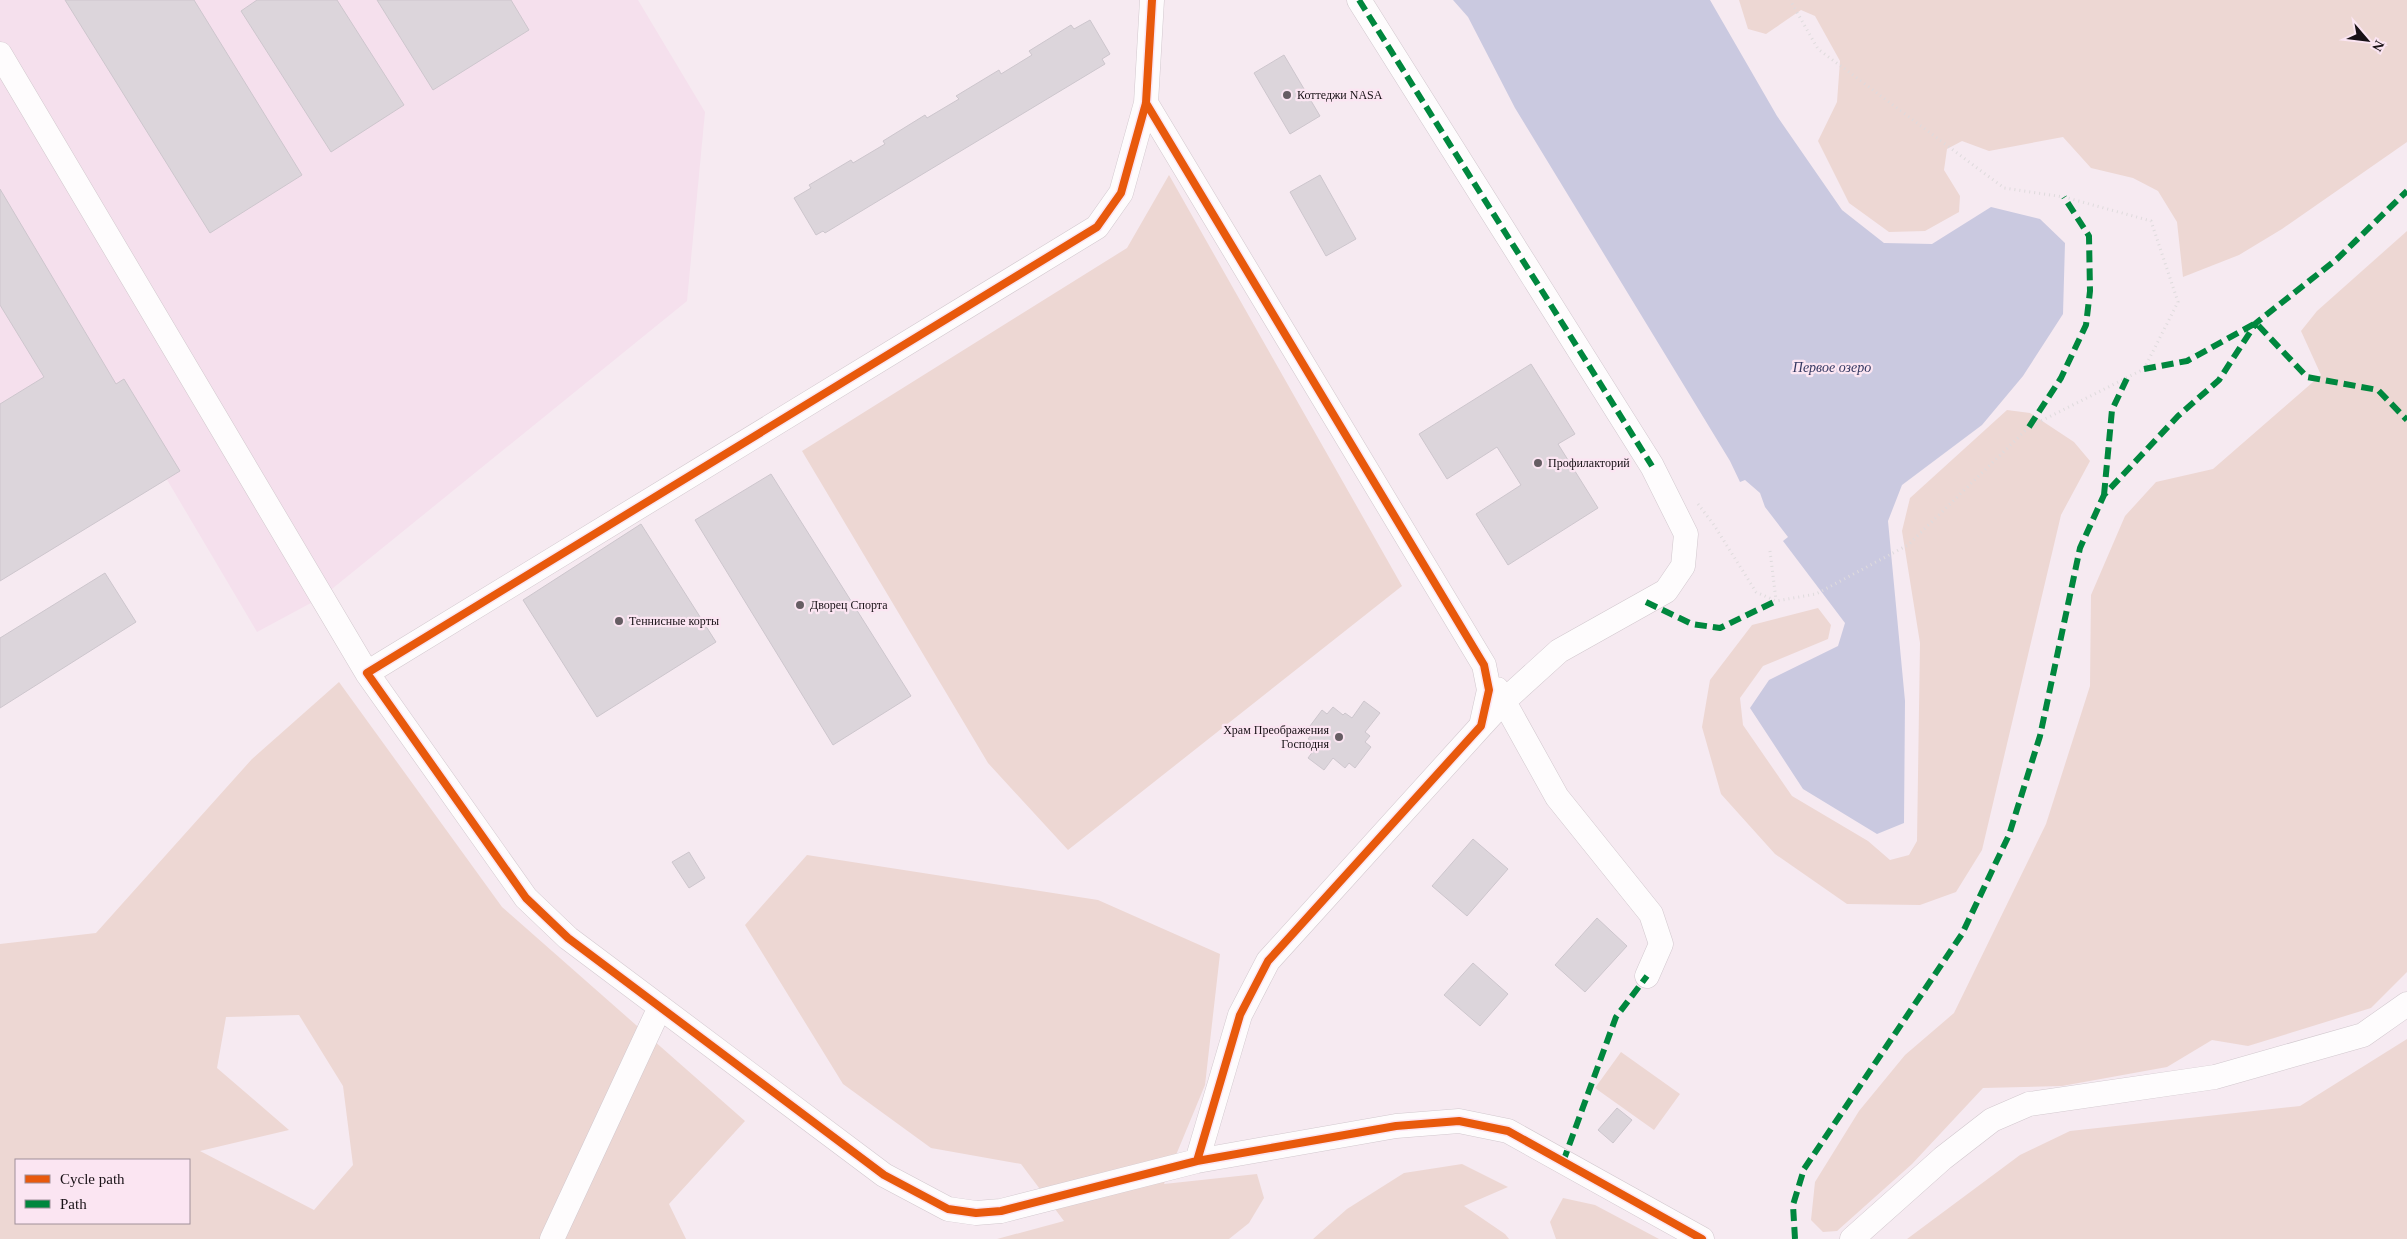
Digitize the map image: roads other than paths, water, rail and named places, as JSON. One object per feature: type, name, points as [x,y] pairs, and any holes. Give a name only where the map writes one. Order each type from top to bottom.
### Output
[{"type":"street","points":[[367,673],[1097,227],[1121,193],[1146,103],[1152,0]]},
{"type":"street","points":[[1197,1161],[1240,1015],[1268,961],[1504,701],[1559,651],[1666,591],[1683,566],[1686,534],[1652,466],[1359,0]]},
{"type":"street","points":[[0,54],[367,673],[526,898],[568,938],[884,1175],[948,1209],[976,1213],[1001,1211],[1197,1161],[1396,1126],[1459,1121],[1508,1130],[1702,1239]]},
{"type":"street","points":[[1146,103],[1484,665],[1557,798],[1651,914],[1662,944],[1646,976]]},
{"type":"street","points":[[1481,726],[1489,690],[1484,665]]},
{"type":"street","points":[[1852,1239],[1943,1158],[1985,1126],[2029,1104],[2215,1077],[2363,1035],[2407,1004]]},
{"type":"street","points":[[552,1239],[660,1007]]},
{"type":"water","name":"Первое озеро","points":[[1453,0],[1710,0],[1777,116],[1842,210],[1884,243],[1932,244],[1991,207],[2040,219],[2065,243],[2063,314],[2023,376],[1982,425],[1902,485],[1888,521],[1905,701],[1904,823],[1877,834],[1803,789],[1750,708],[1769,680],[1838,646],[1845,623],[1783,541],[1788,537],[1765,507],[1760,493],[1745,480],[1740,482],[1730,461],[1515,108],[1468,17]]},
{"type":"place","name":"Коттеджи NASA","points":[[1287,95]]},
{"type":"place","name":"Профилакторий","points":[[1538,463]]},
{"type":"place","name":"Дворец Спорта","points":[[800,605]]},
{"type":"place","name":"Теннисные корты","points":[[619,621]]},
{"type":"place","name":"Храм Преображения Господня","points":[[1339,737]]}]
